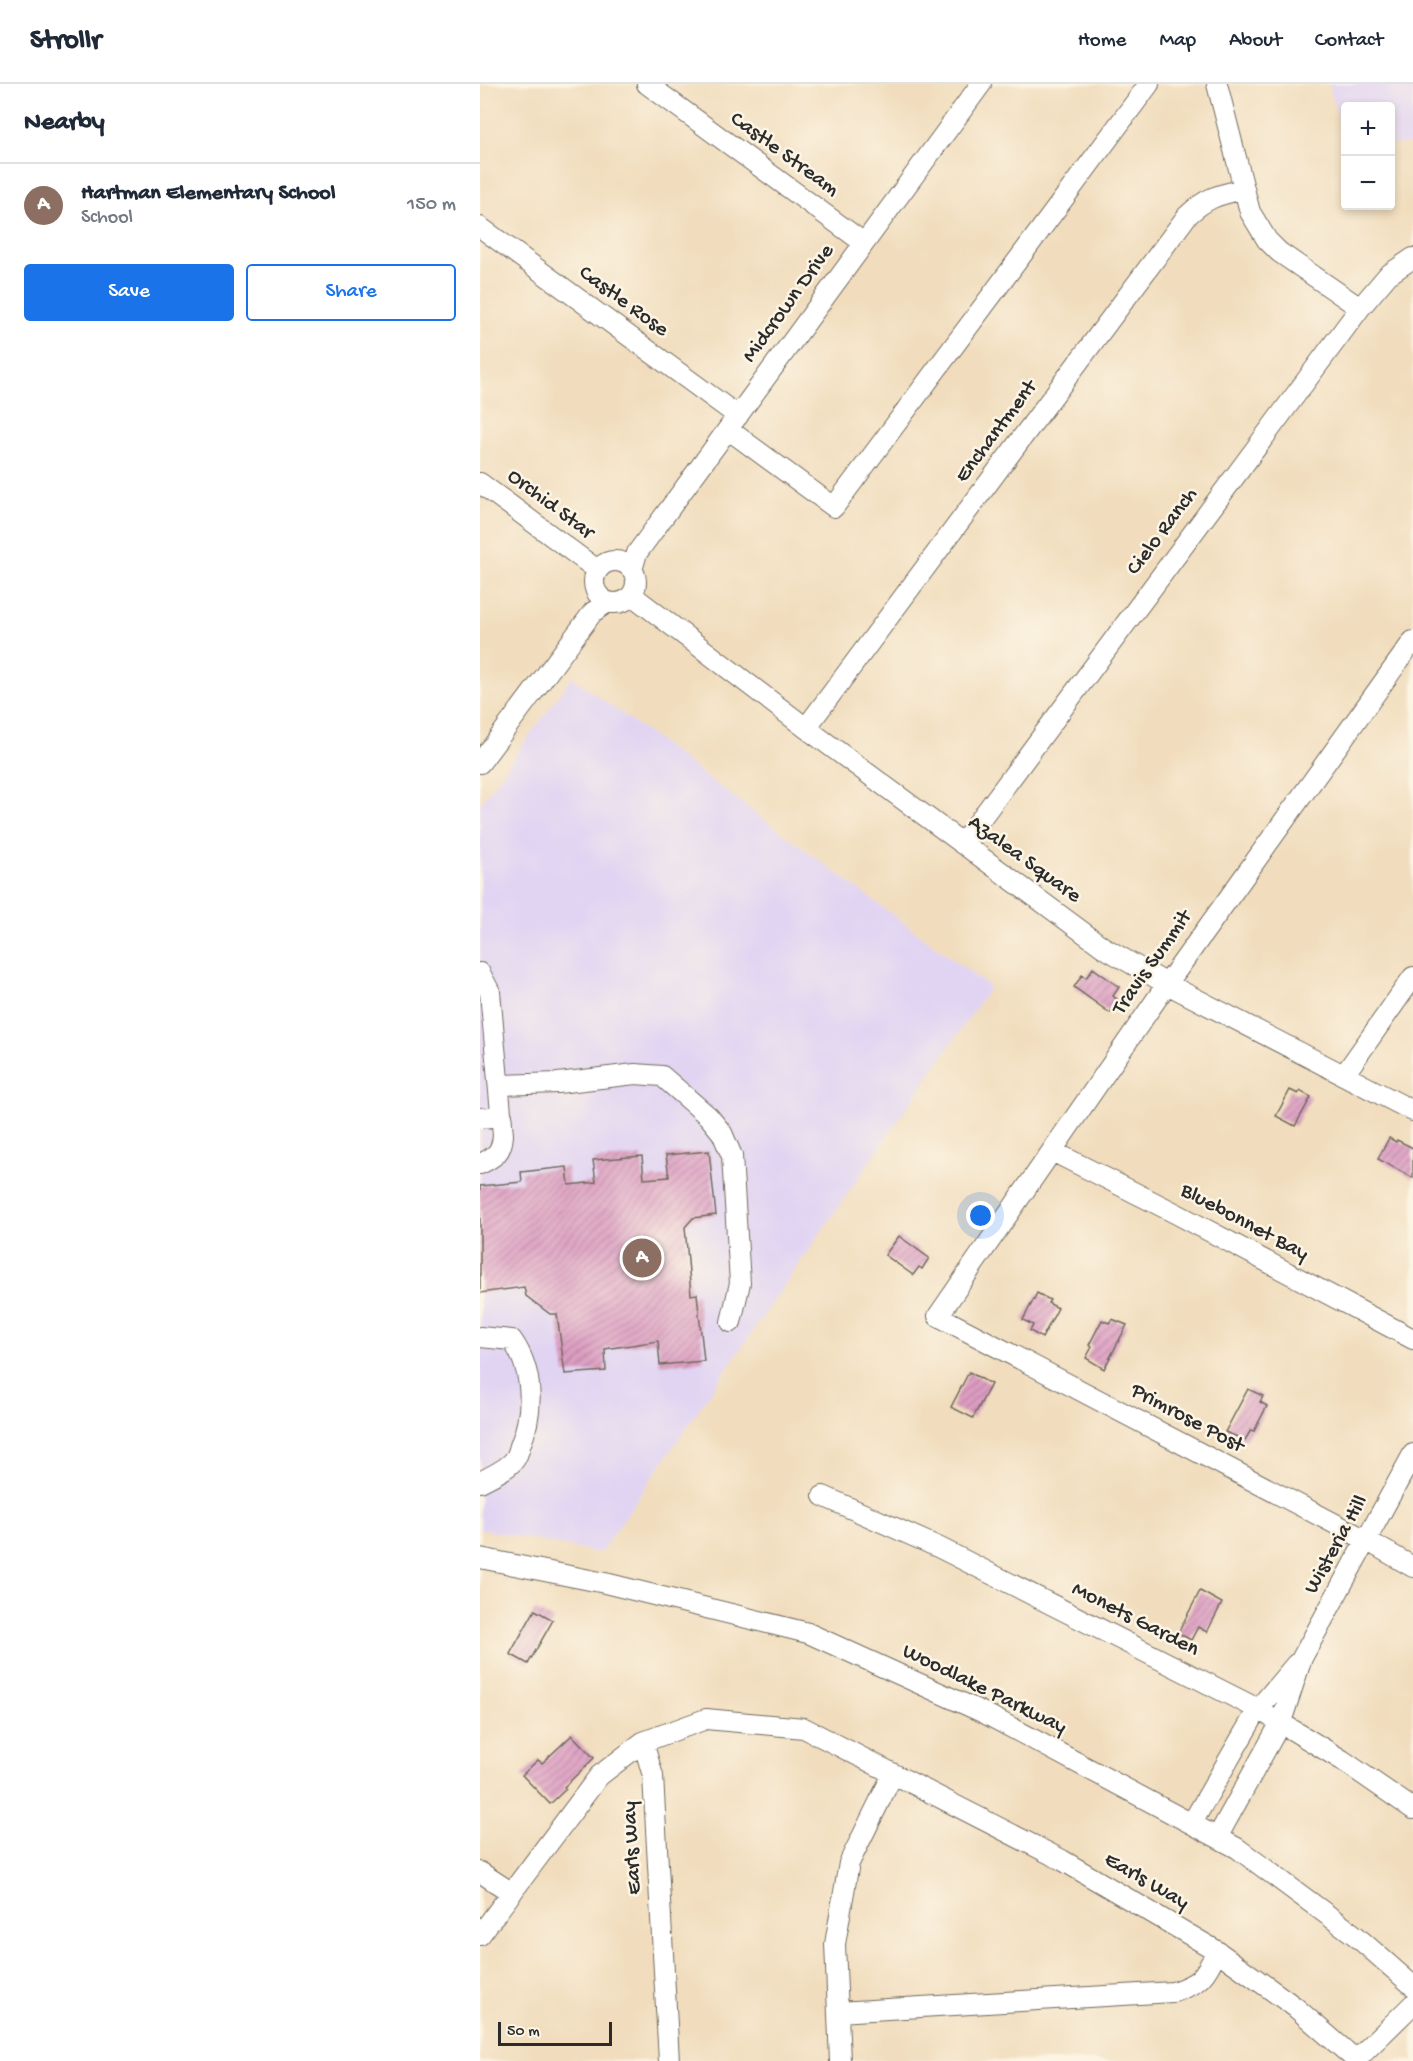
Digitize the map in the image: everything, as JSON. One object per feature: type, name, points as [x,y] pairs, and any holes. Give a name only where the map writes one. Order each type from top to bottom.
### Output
[{"type":"street","name":"Castle Stream","points":[[647,84],[864,243]]},
{"type":"street","name":"Midcrown Drive","points":[[480,763],[487,740],[615,582],[981,84]]},
{"type":"street","name":"Castle Rose","points":[[480,227],[734,423],[834,507],[1149,84]]},
{"type":"street","points":[[1217,84],[1250,212],[1267,240],[1280,252],[1360,308]]},
{"type":"street","name":"Enchantment","points":[[806,728],[1187,216],[1202,202],[1218,195],[1244,189]]},
{"type":"street","name":"Cielo Ranch","points":[[962,844],[1360,308],[1388,274],[1413,258]]},
{"type":"street","name":"Orchid Star","points":[[480,483],[615,582]]},
{"type":"street","name":"Azalea Square","points":[[615,582],[806,728],[1103,947],[1167,984],[1413,1111]]},
{"type":"street","name":"Travis Summit","points":[[938,1316],[1167,984],[1413,641]]},
{"type":"street","points":[[480,973],[490,992],[504,1135],[502,1148],[493,1158],[480,1164]]},
{"type":"street","points":[[1344,1076],[1413,977]]},
{"type":"street","points":[[499,1085],[558,1083],[635,1074],[662,1076],[709,1117],[722,1133],[732,1156],[740,1283],[731,1322]]},
{"type":"street","points":[[480,1118],[502,1116]]},
{"type":"street","name":"Bluebonnet Bay","points":[[1052,1151],[1175,1213],[1413,1339]]},
{"type":"street","name":"Primrose Post","points":[[938,1316],[1366,1540],[1413,1567]]},
{"type":"street","points":[[480,1337],[512,1340],[522,1354],[528,1376],[529,1406],[526,1431],[515,1459],[503,1470],[480,1482]]},
{"type":"street","name":"Wisteria Hill","points":[[1218,1836],[1281,1722],[1302,1658],[1413,1454]]},
{"type":"street","name":"Monets Garden","points":[[823,1496],[940,1548],[1258,1709],[1342,1760],[1413,1809]]},
{"type":"street","name":"Woodlake Parkway","points":[[480,1558],[605,1583],[808,1633],[984,1713],[1218,1836],[1256,1861],[1356,1936],[1413,1986]]},
{"type":"street","name":"Wisteria Hill","points":[[1192,1823],[1258,1709],[1302,1658]]},
{"type":"street","name":"Earls Way","points":[[480,1935],[599,1776],[643,1742],[706,1719],[804,1728],[1062,1860],[1217,1951],[1295,2007],[1356,2061],[1413,2004]]},
{"type":"street","name":"Earls Way","points":[[643,1742],[653,1776],[669,2061]]},
{"type":"street","points":[[840,2061],[835,1944],[849,1863],[893,1774]]},
{"type":"street","points":[[480,1872],[512,1893]]},
{"type":"street","points":[[838,2012],[1173,1992],[1195,1985],[1207,1971],[1217,1951]]},
{"type":"shaded area","points":[[1329,84],[1413,84],[1413,144],[1395,144],[1395,102],[1341,102],[1341,129]]},
{"type":"shaded area","points":[[572,677],[990,987],[600,1553],[480,1529],[480,804]]},
{"type":"building","points":[[1093,968],[1119,987],[1113,996],[1119,1001],[1110,1013],[1074,987],[1082,975],[1086,978]]},
{"type":"building","points":[[1290,1090],[1298,1094],[1300,1091],[1311,1097],[1295,1126],[1276,1116]]},
{"type":"building","points":[[1389,1138],[1413,1148],[1413,1178],[1378,1159]]},
{"type":"building","points":[[709,1151],[716,1215],[693,1218],[685,1227],[691,1295],[697,1294],[704,1361],[660,1365],[658,1341],[605,1349],[606,1371],[565,1374],[557,1314],[550,1314],[526,1296],[524,1287],[480,1293],[480,1186],[522,1182],[521,1172],[567,1167],[569,1185],[596,1182],[593,1160],[642,1156],[644,1179],[669,1177],[666,1155]]},
{"type":"building","points":[[899,1236],[929,1258],[922,1269],[919,1267],[913,1275],[885,1255]]},
{"type":"building","points":[[1037,1293],[1050,1300],[1048,1303],[1058,1308],[1042,1338],[1030,1331],[1033,1325],[1023,1320]]},
{"type":"building","points":[[1112,1319],[1127,1325],[1104,1369],[1086,1358],[1092,1347],[1089,1345],[1102,1320],[1109,1323]]},
{"type":"building","points":[[969,1372],[991,1384],[973,1418],[951,1407]]},
{"type":"building","points":[[1248,1389],[1263,1396],[1260,1402],[1267,1406],[1254,1431],[1251,1430],[1245,1440],[1225,1432]]},
{"type":"building","points":[[1200,1591],[1222,1603],[1207,1632],[1198,1627],[1191,1640],[1178,1633]]},
{"type":"building","points":[[535,1610],[553,1620],[528,1664],[510,1654]]},
{"type":"building","points":[[572,1735],[594,1758],[550,1804],[522,1775],[538,1760],[542,1763]]},
{"type":"place","name":"Hartman Elementary School","points":[[642,1258]]}]
